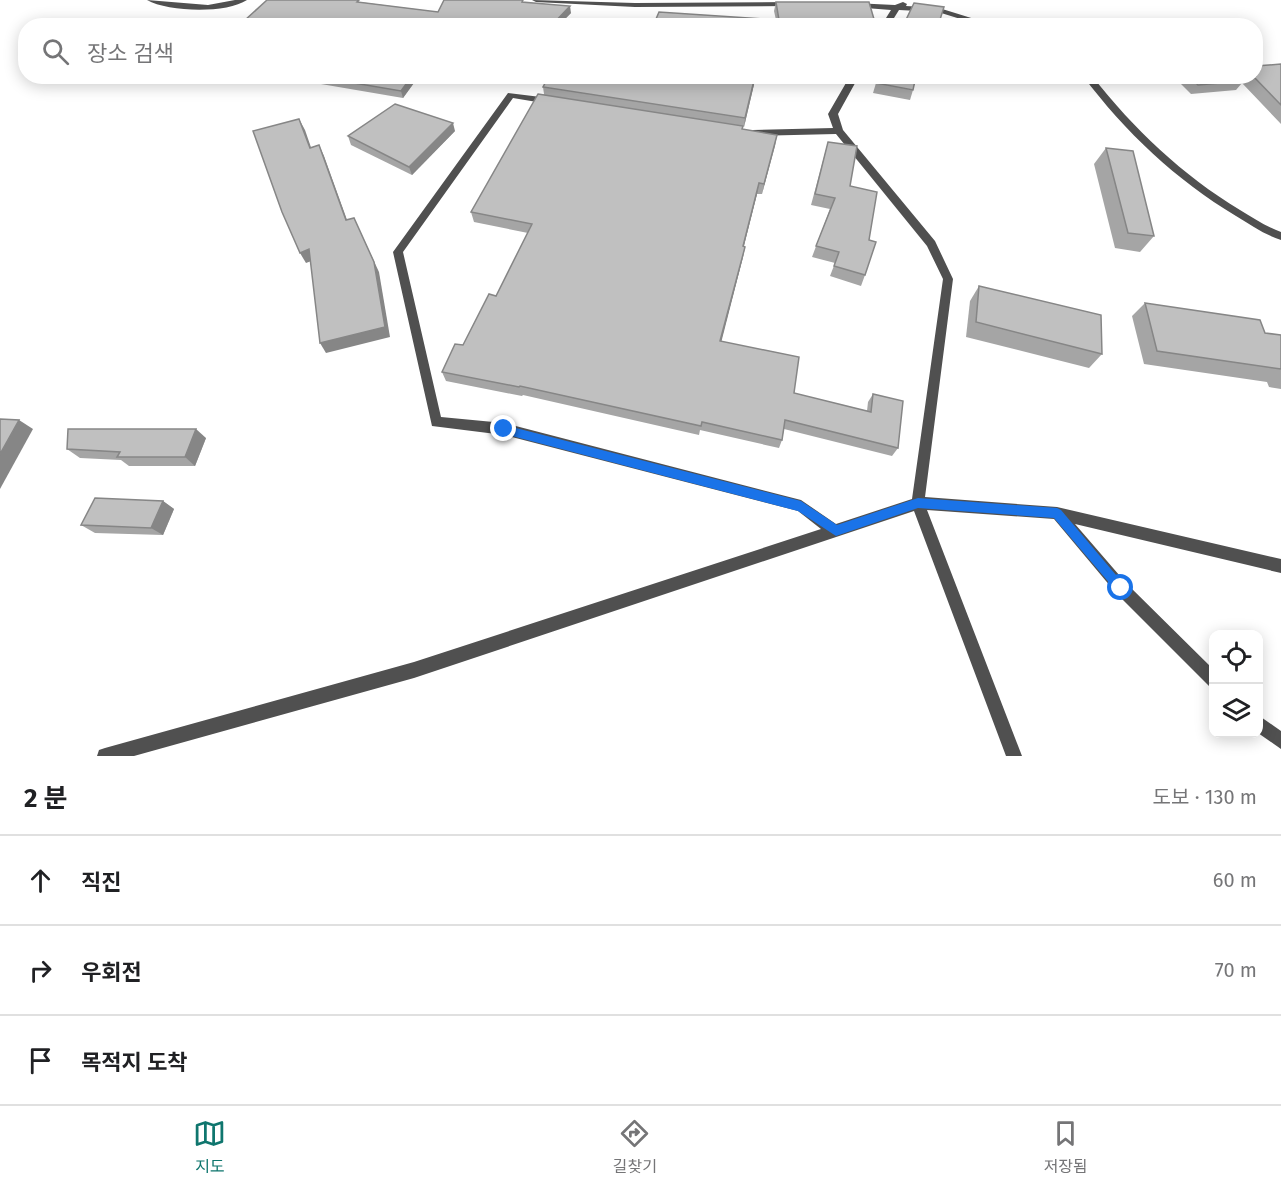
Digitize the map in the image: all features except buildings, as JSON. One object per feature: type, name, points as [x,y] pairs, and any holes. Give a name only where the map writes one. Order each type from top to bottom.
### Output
[{"type":"street","points":[[151,0],[195,9],[220,8],[243,0]]},
{"type":"street","points":[[536,0],[635,5],[804,4]]},
{"type":"street","points":[[890,18],[897,7],[915,0]]},
{"type":"street","points":[[838,5],[939,10],[966,18]]},
{"type":"street","points":[[850,84],[833,114],[839,130],[931,243],[948,279],[918,503],[1014,756]]},
{"type":"street","points":[[1093,84],[1106,102],[1152,149],[1224,206],[1281,236]]},
{"type":"street","points":[[558,102],[511,95],[398,252],[436,422],[504,429],[801,506],[836,531]]},
{"type":"street","points":[[747,132],[758,134],[839,130]]},
{"type":"street","points":[[105,756],[414,670],[918,503],[1057,513],[1281,566]]},
{"type":"street","points":[[1057,513],[1121,588],[1209,676]]},
{"type":"street","points":[[1263,727],[1281,741]]},
{"type":"route","points":[[504,429],[801,506],[836,531],[918,503],[1057,513],[1121,588]]}]
